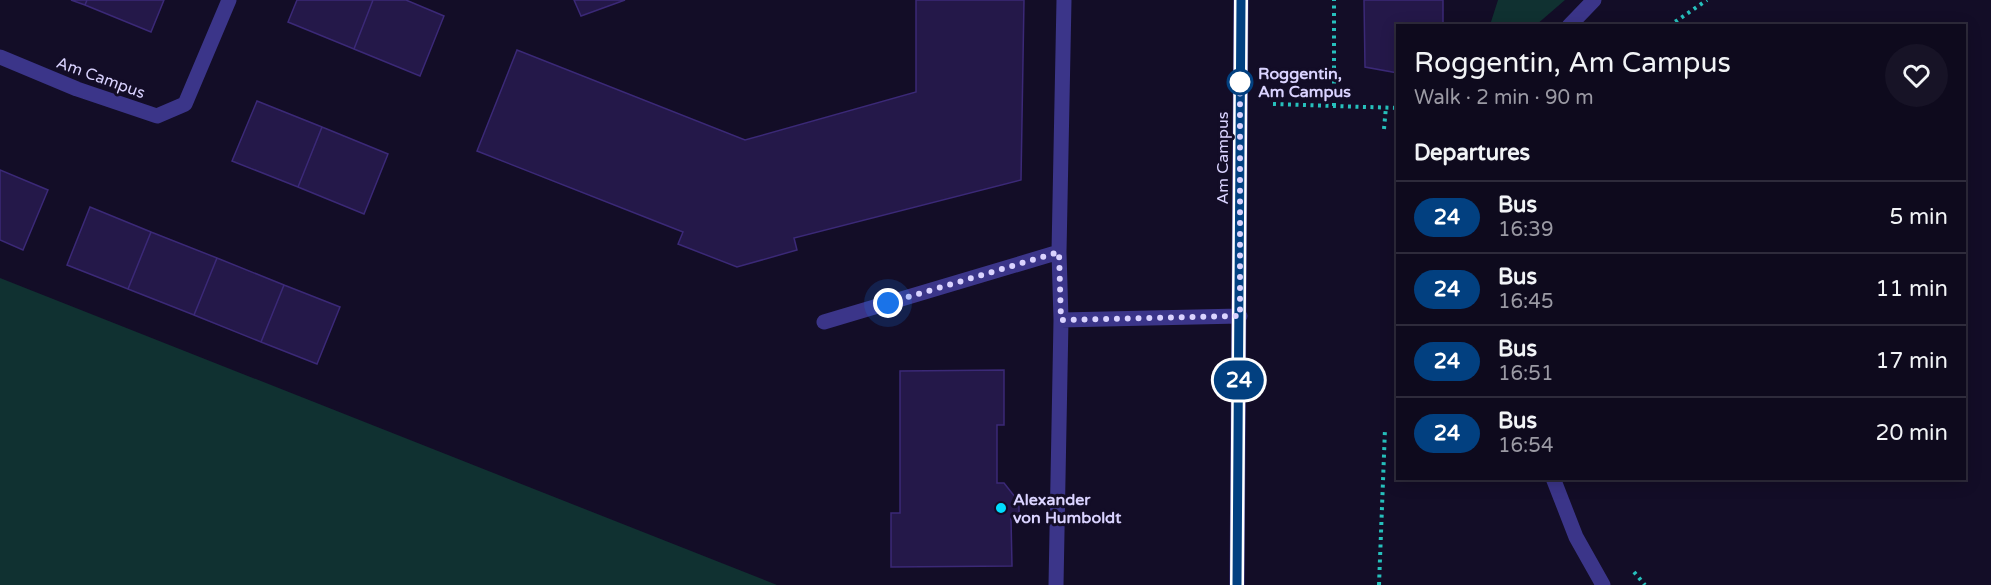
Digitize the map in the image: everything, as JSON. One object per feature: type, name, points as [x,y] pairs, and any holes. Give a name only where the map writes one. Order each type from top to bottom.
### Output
[{"type":"street","name":"Am Campus","points":[[0,57],[77,89],[157,116],[185,104],[229,0]]},
{"type":"street","points":[[1056,585],[1064,0]]},
{"type":"street","name":"Am Campus","points":[[1237,585],[1241,0]]},
{"type":"street","points":[[1571,24],[1594,0]]},
{"type":"street","points":[[824,322],[1059,252]]},
{"type":"street","points":[[1061,320],[1240,316]]},
{"type":"street","points":[[1554,480],[1576,537],[1603,585]]},
{"type":"path","points":[[1334,0],[1334,106]]},
{"type":"path","points":[[1672,24],[1707,0]]},
{"type":"path","points":[[1240,103],[1396,108]]},
{"type":"path","points":[[1384,129],[1386,107]]},
{"type":"path","points":[[1379,585],[1385,429]]},
{"type":"green space","points":[[1498,0],[1565,0],[1537,24],[1490,24]]},
{"type":"green space","points":[[0,278],[777,585],[0,585]]},
{"type":"building","points":[[71,0],[87,0],[85,5]]},
{"type":"building","points":[[87,0],[164,0],[151,32],[85,5]]},
{"type":"building","points":[[297,0],[373,0],[354,49],[288,22]]},
{"type":"building","points":[[373,0],[406,0],[444,16],[420,76],[354,49]]},
{"type":"building","points":[[574,0],[625,0],[581,16]]},
{"type":"building","points":[[916,0],[1024,0],[1021,180],[794,238],[797,250],[737,267],[678,244],[683,232],[477,151],[517,50],[745,140],[916,92]]},
{"type":"building","points":[[1364,0],[1443,0],[1443,24],[1396,24],[1396,73],[1365,67]]},
{"type":"building","points":[[257,101],[322,127],[298,187],[232,161]]},
{"type":"building","points":[[322,127],[388,154],[364,214],[298,187]]},
{"type":"building","points":[[0,170],[48,190],[23,250],[0,240]]},
{"type":"building","points":[[90,207],[151,232],[128,289],[67,265]]},
{"type":"building","points":[[151,232],[217,258],[194,315],[128,289]]},
{"type":"building","points":[[217,258],[284,285],[261,342],[194,315]]},
{"type":"building","points":[[284,285],[340,307],[317,364],[261,342]]},
{"type":"building","points":[[1004,370],[1004,425],[997,425],[997,483],[1004,483],[1019,502],[1019,519],[1011,519],[1012,566],[891,567],[891,513],[900,513],[900,371]]},
{"type":"bus line","name":"24","points":[[1237,585],[1241,0]]},
{"type":"place","name":"Roggentin, Am Campus","points":[[1240,82]]},
{"type":"place","name":"Alexander von Humboldt","points":[[1001,508]]},
{"type":"route","points":[[888,303],[1059,252],[1061,320],[1240,316],[1240,82]]}]
